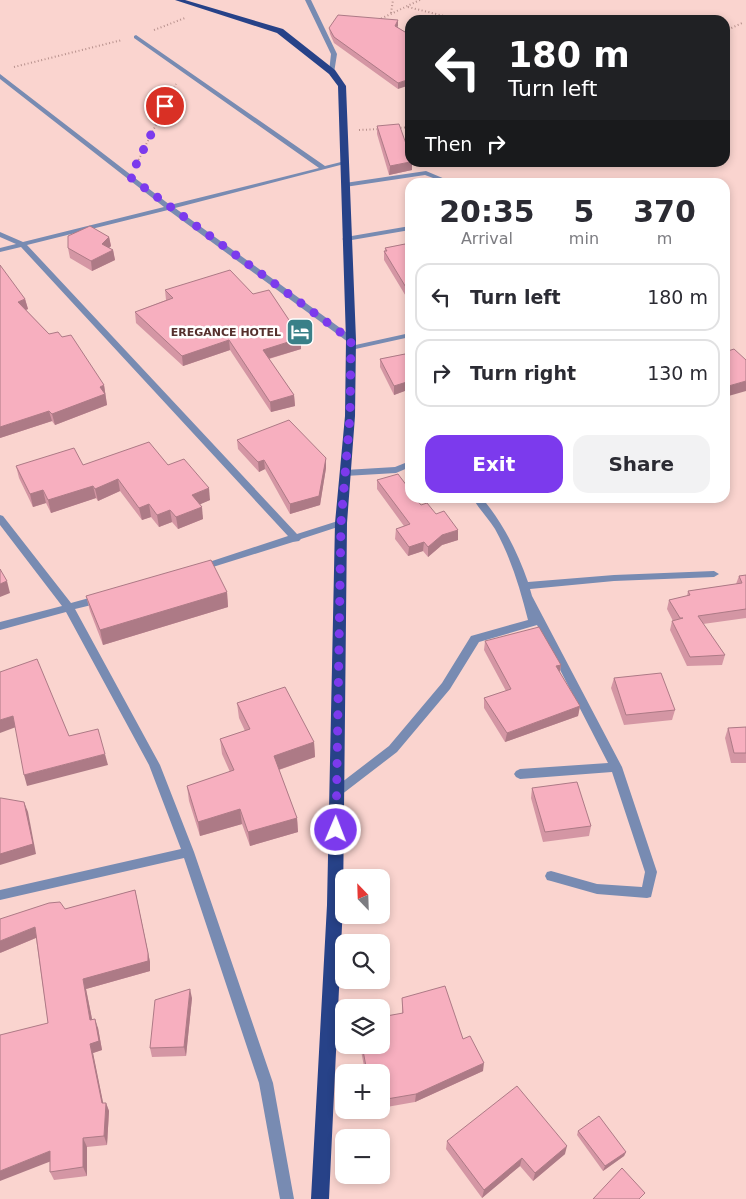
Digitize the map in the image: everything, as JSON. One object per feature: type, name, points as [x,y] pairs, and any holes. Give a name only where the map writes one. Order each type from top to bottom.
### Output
[{"type":"main road","points":[[178,0],[280,31],[294,40],[332,72],[342,86],[351,344],[350,416],[341,523],[335,905],[320,1199]]},
{"type":"street","points":[[308,0],[334,54],[332,72]]},
{"type":"street","points":[[136,37],[324,168]]},
{"type":"street","points":[[0,76],[170,208],[351,344],[405,336]]},
{"type":"street","points":[[0,250],[345,163]]},
{"type":"street","points":[[345,185],[426,173],[439,178]]},
{"type":"street","points":[[346,239],[405,229]]},
{"type":"street","points":[[0,234],[22,244],[296,539]]},
{"type":"street","points":[[345,473],[396,470],[405,466]]},
{"type":"street","points":[[337,792],[393,748],[446,686],[475,639],[534,622],[522,574],[491,514],[481,503]]},
{"type":"street","points":[[0,518],[70,609],[154,765],[188,852],[266,1084],[287,1199]]},
{"type":"street","points":[[192,571],[341,523]]},
{"type":"street","points":[[525,586],[614,578],[714,574]]},
{"type":"street","points":[[0,626],[70,609],[107,597]]},
{"type":"street","points":[[528,598],[616,767],[651,872],[648,893],[597,889],[551,876]]},
{"type":"street","points":[[520,774],[616,767]]},
{"type":"street","points":[[0,896],[188,852]]},
{"type":"path","points":[[391,13],[393,0]]},
{"type":"path","points":[[375,21],[420,0]]},
{"type":"path","points":[[407,7],[440,15]]},
{"type":"path","points":[[10,68],[136,37],[210,9]]},
{"type":"path","points":[[730,29],[742,23]]},
{"type":"path","points":[[130,177],[183,70]]},
{"type":"path","points":[[391,128],[405,127]]},
{"type":"path","points":[[344,131],[382,129]]},
{"type":"building","points":[[338,15],[398,20],[395,26],[405,32],[405,81],[398,83],[334,37],[329,28]]},
{"type":"building","points":[[399,124],[405,141],[405,163],[390,166],[377,126]]},
{"type":"building","points":[[90,226],[109,237],[102,244],[113,250],[91,261],[68,248],[68,236]]},
{"type":"building","points":[[405,244],[405,286],[384,251],[387,251],[385,248]]},
{"type":"building","points":[[0,265],[25,299],[18,302],[49,334],[58,332],[62,337],[71,335],[104,385],[100,387],[105,394],[52,414],[49,411],[0,427]]},
{"type":"building","points":[[230,270],[253,294],[269,290],[301,338],[263,350],[294,395],[270,402],[229,340],[182,356],[135,312],[173,298],[165,290]]},
{"type":"building","points":[[734,349],[746,360],[746,381],[730,386],[730,350]]},
{"type":"building","points":[[405,354],[405,383],[394,386],[380,359]]},
{"type":"building","points":[[289,420],[326,458],[319,496],[290,504],[264,460],[258,462],[237,440]]},
{"type":"building","points":[[149,442],[168,465],[184,459],[209,488],[192,495],[202,507],[176,517],[170,510],[157,515],[149,504],[139,508],[118,479],[95,489],[93,486],[48,500],[43,490],[30,494],[16,466],[74,448],[83,465]]},
{"type":"building","points":[[398,474],[405,483],[405,503],[419,503],[421,505],[427,503],[436,514],[444,511],[458,530],[442,535],[428,547],[424,542],[409,547],[396,529],[410,524],[377,480]]},
{"type":"building","points":[[211,560],[227,592],[100,630],[86,596]]},
{"type":"building","points":[[0,569],[7,581],[0,584]]},
{"type":"building","points":[[746,575],[746,609],[698,616],[725,655],[690,657],[672,621],[683,618],[680,618],[669,600],[690,595],[688,591],[742,583],[739,576]]},
{"type":"building","points":[[539,627],[561,665],[556,666],[580,706],[507,733],[484,698],[511,689],[485,641]]},
{"type":"building","points":[[37,659],[69,736],[98,729],[105,754],[24,775],[13,716],[0,720],[0,672]]},
{"type":"building","points":[[661,673],[675,710],[626,715],[614,678]]},
{"type":"building","points":[[285,687],[314,742],[274,756],[297,818],[248,832],[240,809],[198,822],[187,786],[234,770],[220,739],[250,729],[237,703]]},
{"type":"building","points":[[746,727],[746,753],[734,753],[728,728]]},
{"type":"building","points":[[577,782],[591,826],[545,832],[532,788]]},
{"type":"building","points":[[0,798],[24,802],[33,844],[0,854]]},
{"type":"building","points":[[135,890],[148,961],[83,979],[90,1020],[95,1019],[99,1041],[90,1044],[102,1103],[106,1103],[104,1136],[83,1138],[83,1167],[50,1172],[50,1151],[0,1171],[0,1035],[48,1023],[35,927],[0,941],[0,919],[49,903],[60,902],[65,909]]},
{"type":"building","points":[[445,986],[463,1039],[470,1036],[484,1063],[416,1094],[390,1098],[390,1064],[366,1064],[364,1054],[390,1054],[390,1015],[403,1013],[402,998]]},
{"type":"building","points":[[190,989],[184,1047],[150,1048],[155,1000]]},
{"type":"building","points":[[517,1086],[567,1146],[535,1173],[522,1158],[484,1190],[447,1141]]},
{"type":"building","points":[[599,1116],[626,1152],[605,1166],[578,1131]]},
{"type":"building","points":[[622,1168],[645,1193],[639,1199],[593,1199]]},
{"type":"place","name":"EREGANCE HOTEL","points":[[300,332]]},
{"type":"route","points":[[165,106],[130,177],[351,340],[350,416],[341,523],[336,830]]}]
